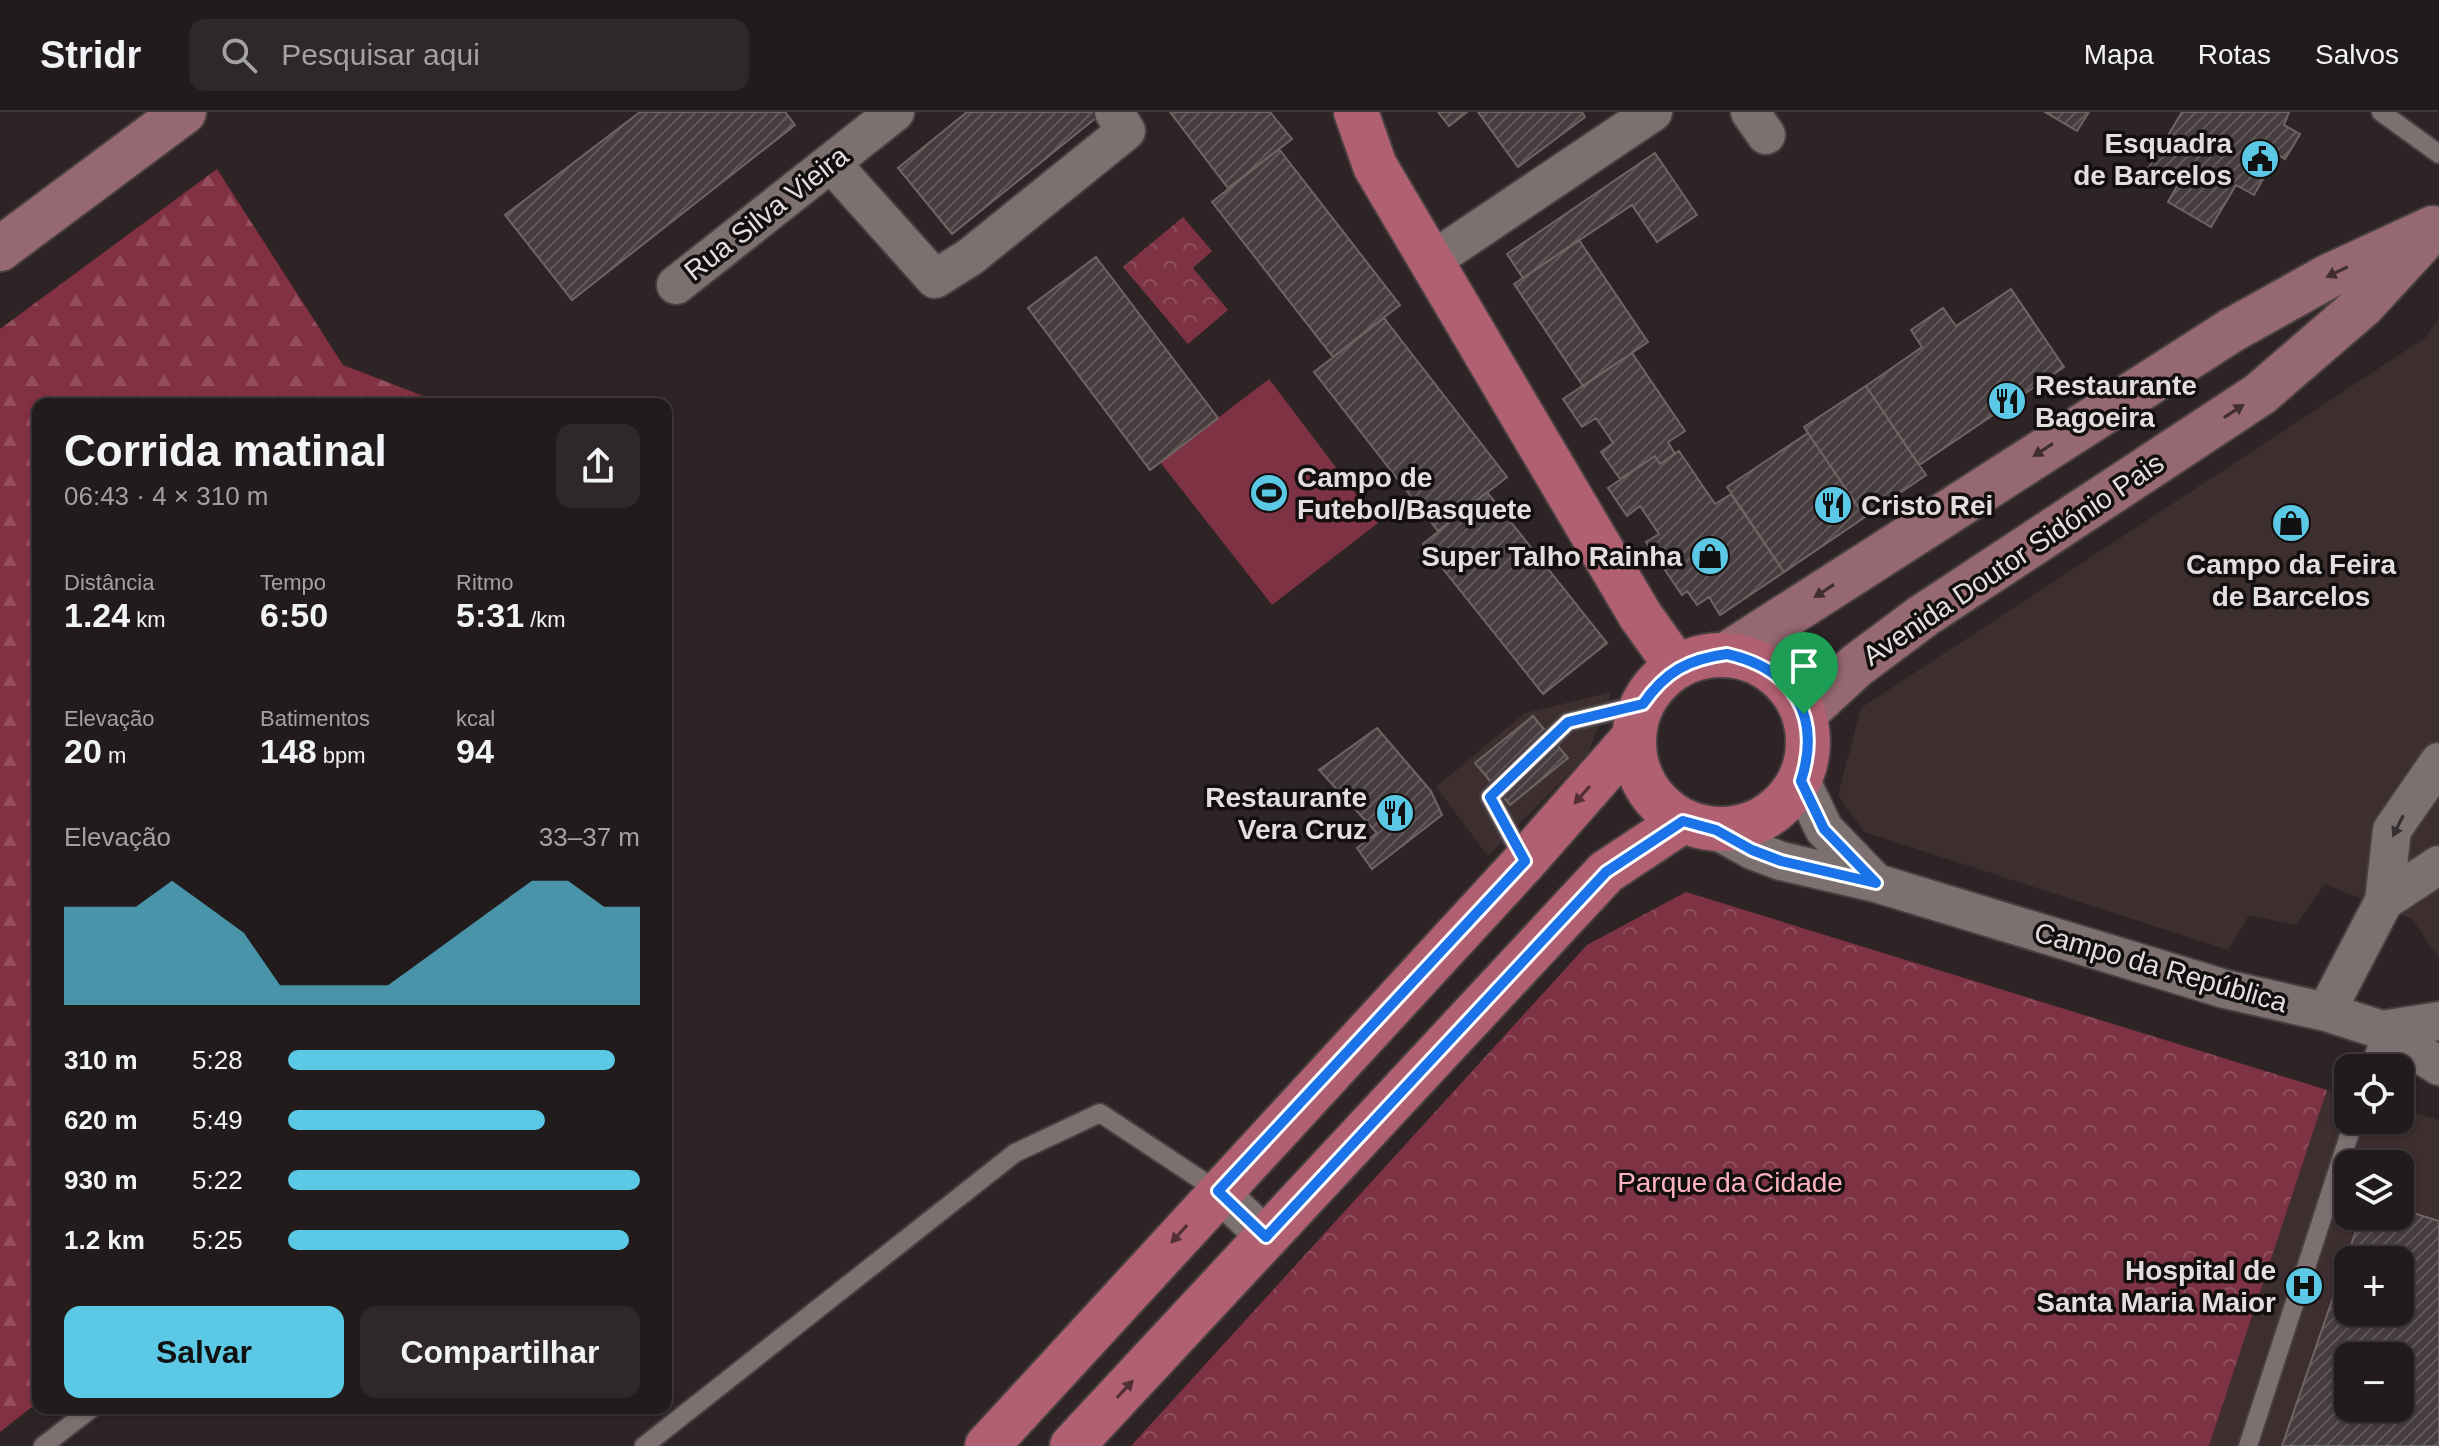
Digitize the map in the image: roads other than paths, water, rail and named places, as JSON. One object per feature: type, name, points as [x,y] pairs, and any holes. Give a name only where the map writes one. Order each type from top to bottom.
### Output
[{"type":"main road","points":[[0,249],[184,112]]},
{"type":"main road","points":[[1356,112],[1375,166],[1430,262],[1640,615],[1677,667]]},
{"type":"main road","name":"Avenida Doutor Sidónio Pais","points":[[1727,654],[2232,330],[2329,276],[2437,227]]},
{"type":"main road","name":"Avenida Doutor Sidónio Pais","points":[[1804,714],[1856,666],[1923,616],[2260,394],[2363,305],[2437,227]]},
{"type":"main road","points":[[987,1446],[1218,1191],[1525,861],[1638,720],[1657,683],[1677,667],[1701,657],[1727,654],[1751,660],[1774,673],[1792,691],[1804,714],[1809,736],[1808,759],[1801,781],[1786,802],[1766,818],[1742,828],[1699,825],[1662,807],[1645,787],[1636,763],[1638,720]]},
{"type":"main road","points":[[1072,1446],[1606,872],[1699,825]]},
{"type":"street","name":"Rua Silva Vieira","points":[[676,285],[895,112]]},
{"type":"street","points":[[831,163],[935,279],[970,257],[1126,131],[1114,112]]},
{"type":"street","points":[[1430,262],[1653,112]]},
{"type":"street","points":[[2326,1012],[2384,901],[2392,830],[2439,762]]},
{"type":"street","name":"Campo da República","points":[[1801,781],[1824,829],[1876,883]]},
{"type":"street","name":"Campo da República","points":[[1699,825],[1781,861],[1876,883],[2225,989],[2326,1012],[2382,1030],[2439,1066]]},
{"type":"street","points":[[2384,901],[2439,865]]},
{"type":"street","points":[[2382,1030],[2439,1021]]},
{"type":"street","points":[[1218,1191],[1266,1237]]},
{"type":"lane","points":[[2381,112],[2439,154]]},
{"type":"lane","points":[[1525,861],[1490,797],[1568,722],[1638,720]]},
{"type":"lane","points":[[2374,1054],[2382,1030]]},
{"type":"lane","points":[[644,1446],[1015,1153],[1100,1113],[1218,1191]]},
{"type":"lane","points":[[2248,1446],[2349,1134]]},
{"type":"lane","points":[[43,1446],[84,1414]]},
{"type":"place","name":"Esquadra de Barcelos","points":[[2260,159]]},
{"type":"place","name":"Restaurante Bagoeira","points":[[2007,401]]},
{"type":"place","name":"Campo de Futebol/Basquete","points":[[1269,493]]},
{"type":"place","name":"Cristo Rei","points":[[1833,505]]},
{"type":"place","name":"Campo da Feira de Barcelos","points":[[2291,523]]},
{"type":"place","name":"Super Talho Rainha","points":[[1710,556]]},
{"type":"place","name":"Restaurante Vera Cruz","points":[[1395,813]]},
{"type":"place","name":"Hospital de Santa Maria Maior","points":[[2304,1286]]},
{"type":"park label","name":"Parque da Cidade","points":[[1730,1182]]}]
